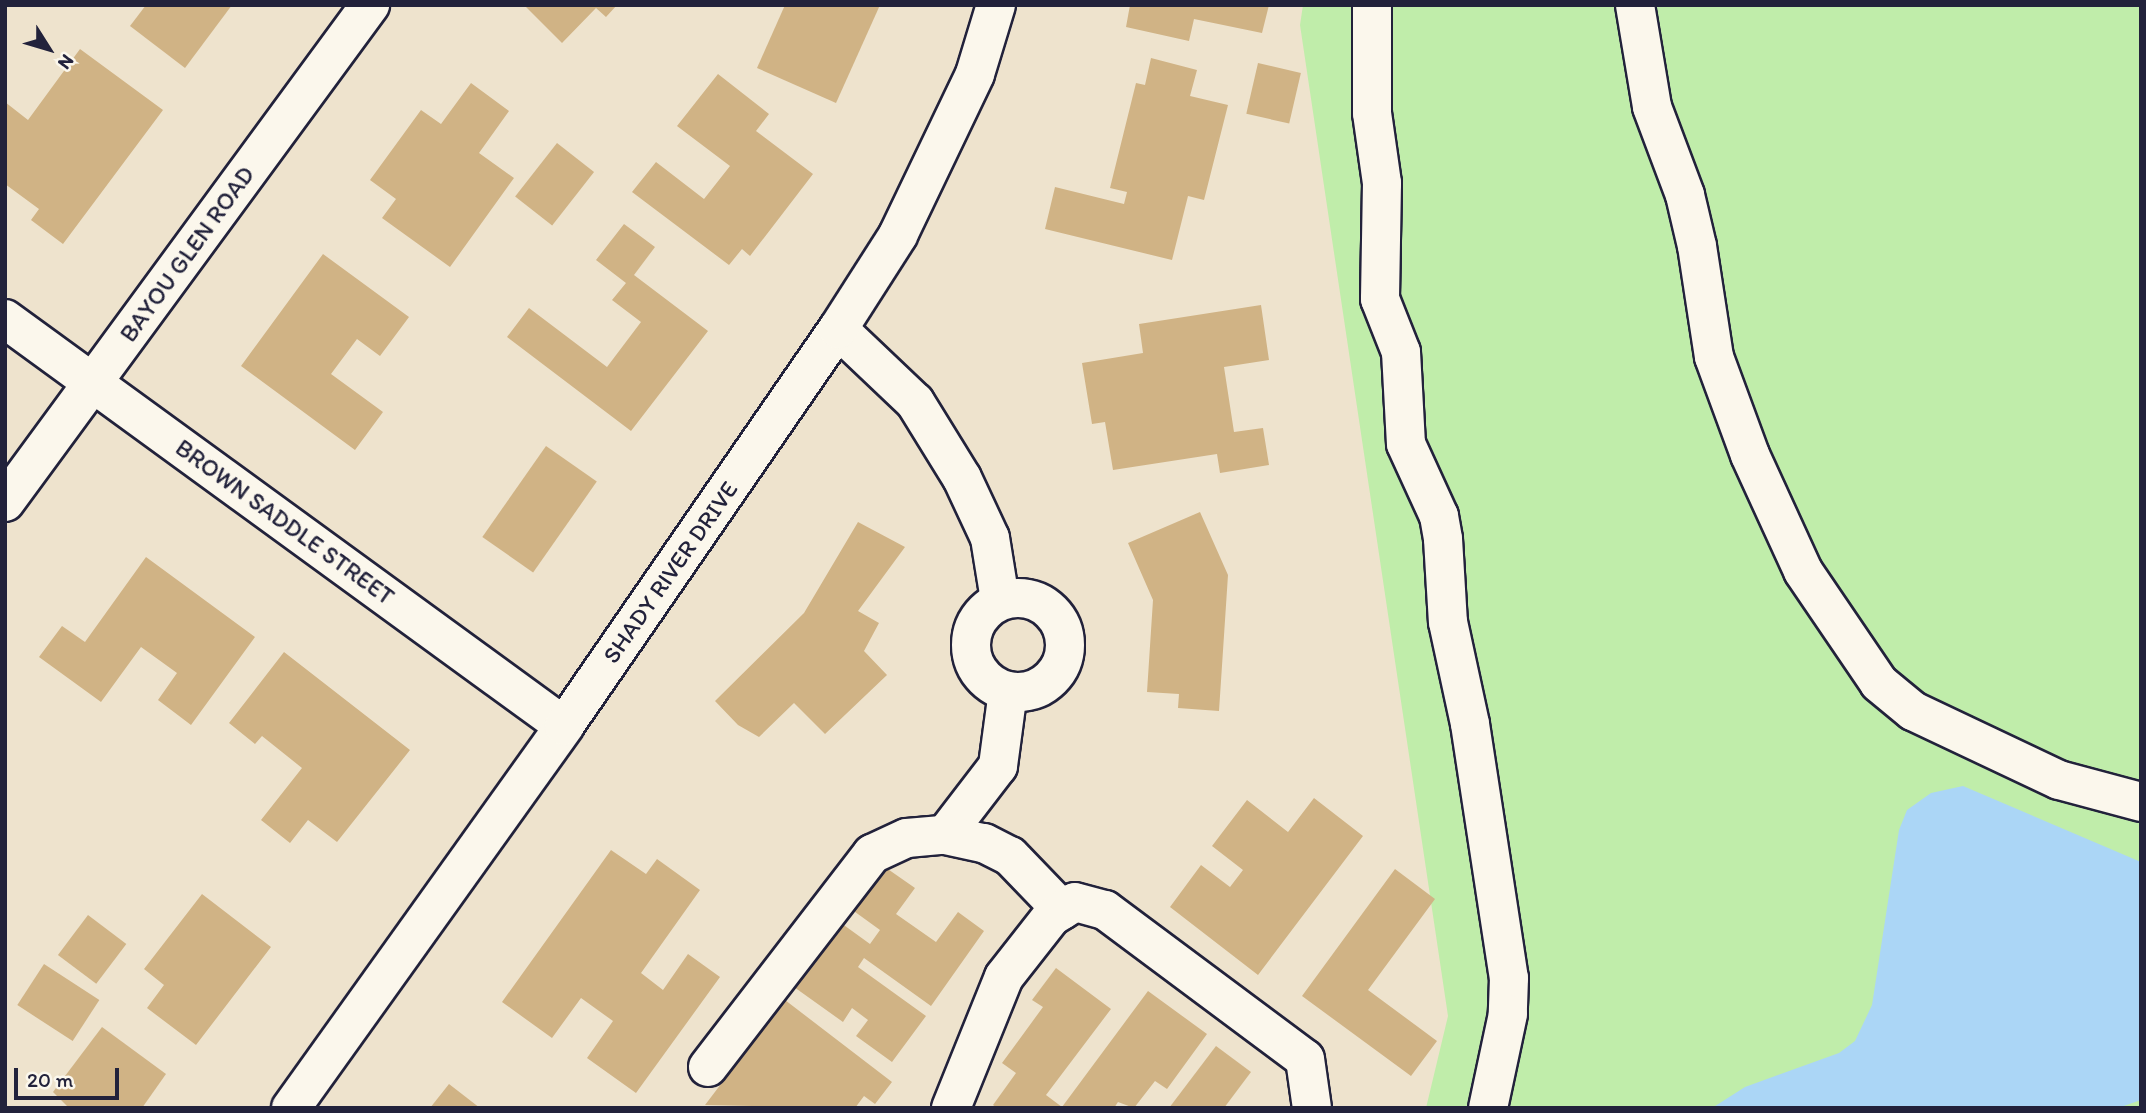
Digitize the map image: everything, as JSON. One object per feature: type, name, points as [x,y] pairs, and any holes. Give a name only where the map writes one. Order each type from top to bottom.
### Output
[{"type":"street","name":"BAYOU GLEN ROAD","points":[[5,502],[370,5]]},
{"type":"street","name":"SHADY RIVER DRIVE","points":[[291,1108],[564,726],[838,330],[898,235],[975,74],[996,5]]},
{"type":"street","points":[[1372,5],[1372,114],[1382,183],[1380,299],[1401,352],[1406,444],[1441,528],[1448,622],[1470,724],[1509,978],[1508,1013],[1488,1108]]},
{"type":"street","points":[[1635,5],[1651,107],[1685,195],[1697,246],[1714,357],[1750,455],[1802,572],[1879,683],[1913,711],[2059,780],[2141,803]]},
{"type":"street","name":"BROWN SADDLE STREET","points":[[5,319],[564,726]]},
{"type":"street","points":[[838,330],[915,402],[962,478],[990,538],[1000,600]]},
{"type":"street","points":[[1023,598],[1045,605],[1060,623],[1066,645],[1063,660],[1045,685],[1030,691],[1008,691],[985,680],[971,652],[976,621],[1000,600],[1023,598]]},
{"type":"street","points":[[945,835],[998,766],[1008,691]]},
{"type":"street","points":[[708,1067],[872,854],[907,838],[945,835],[984,843],[1010,856],[1062,910]]},
{"type":"street","points":[[951,1108],[1004,977],[1051,916],[1075,902],[1105,910],[1305,1059],[1312,1108]]},
{"type":"green space","points":[[1303,5],[2141,5],[2141,1108],[1426,1108],[1448,1016],[1300,25]]},
{"type":"water","points":[[1963,786],[2141,862],[2141,1100],[2118,1108],[1712,1108],[1745,1087],[1839,1053],[1855,1041],[1872,1005],[1899,830],[1907,810],[1931,793]]},
{"type":"building","points":[[146,5],[232,5],[185,68],[130,26]]},
{"type":"building","points":[[524,5],[617,5],[606,17],[596,8],[562,43]]},
{"type":"building","points":[[785,5],[880,5],[836,103],[757,68]]},
{"type":"building","points":[[1130,5],[1269,5],[1262,33],[1194,19],[1189,41],[1126,27]]},
{"type":"building","points":[[80,49],[163,110],[63,244],[31,220],[39,209],[5,184],[5,102],[28,120]]},
{"type":"building","points":[[1151,58],[1197,70],[1190,96],[1228,105],[1204,200],[1188,196],[1172,260],[1045,229],[1055,187],[1124,204],[1127,192],[1110,188],[1136,83],[1145,85]]},
{"type":"building","points":[[1258,63],[1301,73],[1289,124],[1246,114]]},
{"type":"building","points":[[718,74],[769,114],[756,131],[813,174],[750,256],[742,249],[729,265],[632,192],[656,162],[704,199],[730,166],[677,126]]},
{"type":"building","points":[[471,83],[509,111],[479,153],[514,178],[450,267],[382,218],[396,199],[370,180],[421,110],[441,124]]},
{"type":"building","points":[[557,143],[594,172],[552,226],[515,197]]},
{"type":"building","points":[[624,224],[655,247],[634,275],[708,331],[631,431],[507,337],[529,308],[607,367],[641,322],[612,300],[626,283],[596,260]]},
{"type":"building","points":[[323,254],[409,317],[380,356],[357,339],[331,374],[383,412],[355,450],[241,366]]},
{"type":"building","points":[[1261,305],[1269,360],[1224,367],[1234,432],[1263,428],[1269,465],[1220,473],[1217,454],[1113,470],[1105,422],[1092,424],[1082,363],[1143,353],[1139,324]]},
{"type":"building","points":[[546,446],[597,482],[533,572],[482,537]]},
{"type":"building","points":[[1200,512],[1228,575],[1219,711],[1178,708],[1179,694],[1147,692],[1153,600],[1128,543]]},
{"type":"building","points":[[858,522],[905,547],[858,611],[879,623],[864,651],[887,675],[825,734],[794,703],[759,737],[738,725],[715,701],[804,613]]},
{"type":"building","points":[[146,557],[255,637],[191,725],[158,700],[177,673],[141,647],[101,702],[39,657],[62,626],[85,642]]},
{"type":"building","points":[[284,652],[410,750],[337,842],[308,820],[290,843],[261,820],[302,768],[262,736],[255,744],[229,723]]},
{"type":"building","points":[[1314,798],[1363,836],[1258,975],[1170,907],[1201,865],[1230,887],[1243,870],[1212,846],[1247,800],[1288,832]]},
{"type":"building","points":[[611,850],[646,874],[657,859],[700,890],[641,973],[663,990],[688,954],[720,977],[636,1093],[587,1058],[613,1021],[581,998],[552,1038],[502,1002]]},
{"type":"building","points":[[882,865],[915,888],[896,914],[936,942],[958,912],[984,931],[931,1006],[864,958],[858,967],[926,1016],[892,1062],[856,1036],[868,1020],[852,1008],[843,1022],[794,987],[841,923],[870,944],[880,930],[851,909]]},
{"type":"building","points":[[1395,869],[1435,899],[1368,990],[1437,1041],[1411,1076],[1302,996]]},
{"type":"building","points":[[202,894],[271,947],[196,1045],[147,1008],[164,985],[144,969]]},
{"type":"building","points":[[88,915],[126,944],[96,984],[58,955]]},
{"type":"building","points":[[44,964],[99,1000],[73,1041],[17,1005]]},
{"type":"building","points":[[1056,968],[1111,1009],[1046,1095],[1062,1107],[1148,991],[1207,1034],[1167,1089],[1155,1081],[1134,1108],[1118,1102],[1114,1108],[997,1108],[993,1105],[1016,1073],[1002,1063],[1043,1007],[1032,1000]]},
{"type":"building","points":[[785,1000],[892,1082],[875,1104],[864,1096],[855,1108],[705,1105]]},
{"type":"building","points":[[102,1027],[166,1074],[142,1108],[69,1108],[53,1092]]},
{"type":"building","points":[[1216,1046],[1251,1072],[1224,1108],[1169,1108]]},
{"type":"building","points":[[449,1084],[480,1108],[430,1108]]}]
